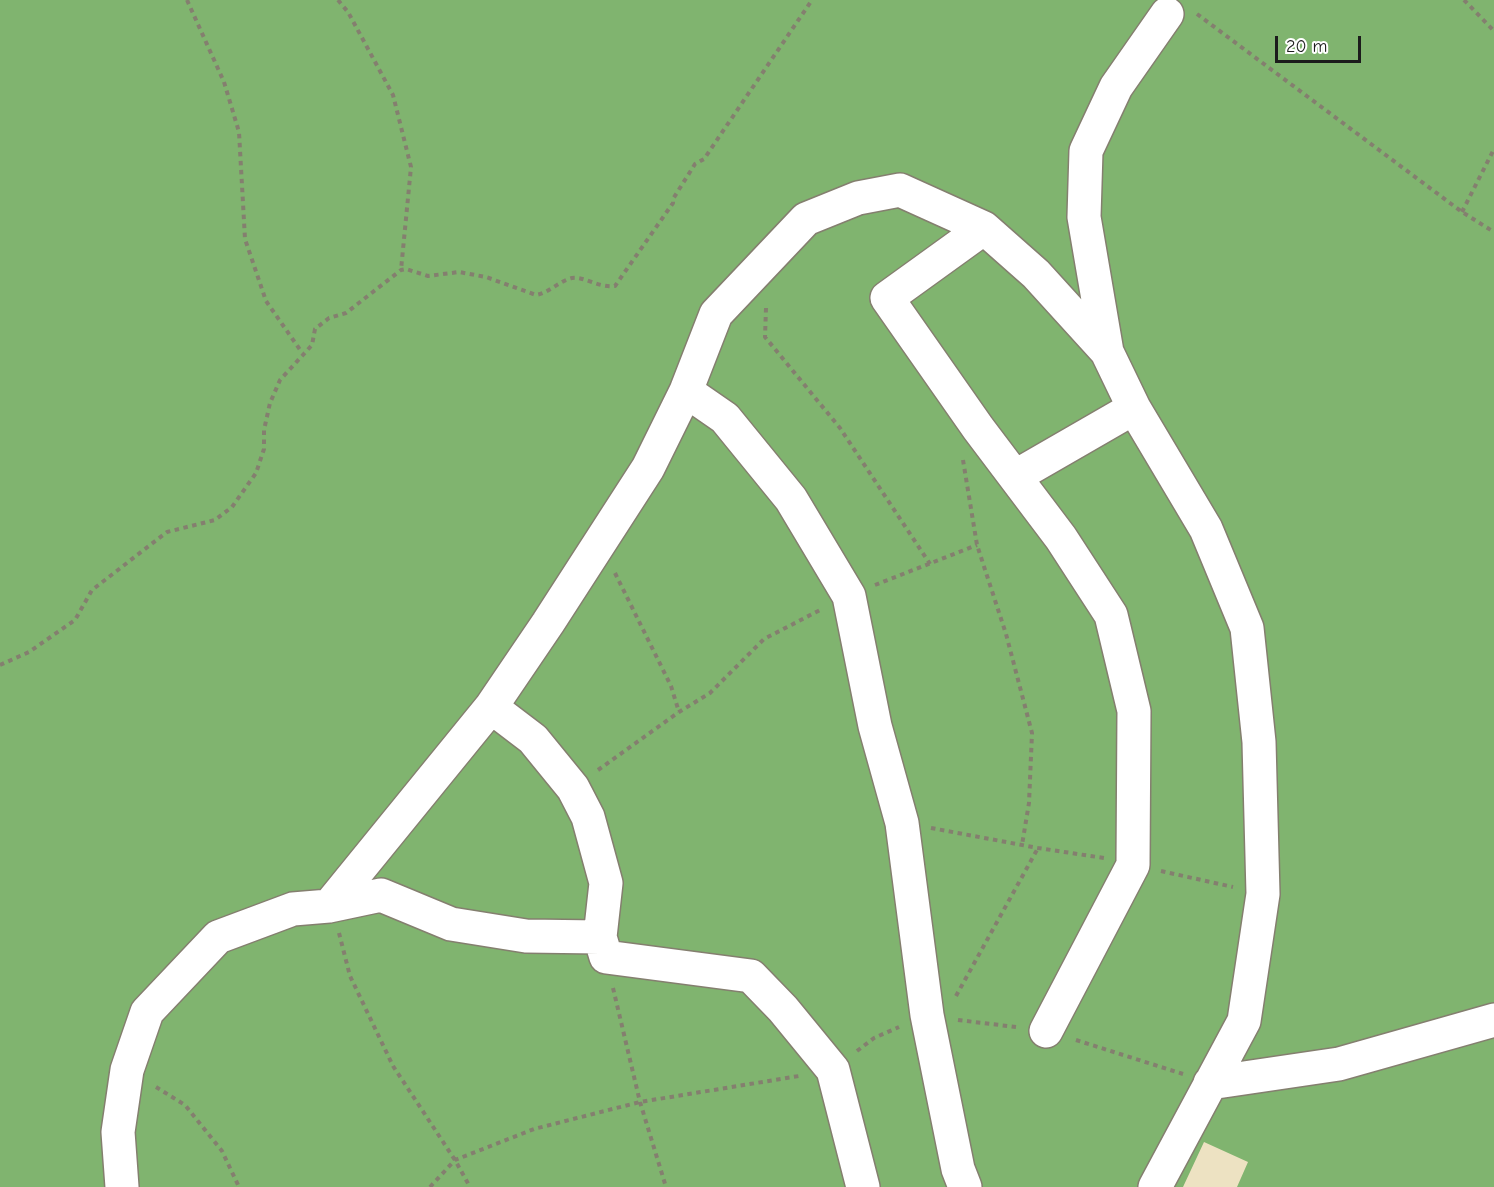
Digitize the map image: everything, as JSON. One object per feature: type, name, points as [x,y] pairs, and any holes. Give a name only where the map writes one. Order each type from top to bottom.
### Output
[{"type":"lane","points":[[1155,1187],[1244,1021],[1263,894],[1259,742],[1247,628],[1206,529],[1134,408],[1107,352],[1084,217],[1086,151],[1116,87],[1167,14]]},
{"type":"lane","points":[[329,906],[491,707],[600,543],[648,468],[686,391],[716,314],[806,219],[858,198],[900,190],[984,228],[1036,274],[1107,352]]},
{"type":"lane","points":[[984,228],[886,298],[978,428],[1061,538],[1111,615],[1134,711],[1133,865],[1046,1031]]},
{"type":"lane","points":[[686,391],[725,418],[784,490],[849,596],[875,726],[902,823],[927,1015],[958,1169],[965,1187]]},
{"type":"lane","points":[[1016,476],[1134,408]]},
{"type":"lane","points":[[491,707],[533,740],[573,788],[588,818],[606,883],[603,947]]},
{"type":"lane","points":[[122,1187],[118,1132],[127,1070],[147,1012],[218,937],[293,909],[329,906],[381,895],[452,924],[603,947],[751,976],[833,1070],[862,1187]]},
{"type":"lane","points":[[1210,1083],[1339,1064],[1494,1020]]},
{"type":"path","points":[[187,0],[224,82],[239,132],[244,240],[266,301],[303,354]]},
{"type":"path","points":[[338,0],[348,12],[393,95],[411,167],[401,270]]},
{"type":"path","points":[[0,665],[29,651],[75,620],[92,590],[167,532],[215,520],[232,507],[256,473],[264,449],[264,430],[270,403],[280,380],[312,345],[315,329],[329,318],[346,314],[401,270],[406,269],[428,276],[459,272],[486,277],[536,295],[570,278],[579,278],[604,287],[615,286],[673,203],[673,199],[694,164],[704,159],[812,0]]},
{"type":"path","points":[[1464,0],[1494,31]]},
{"type":"path","points":[[1167,14],[1188,7],[1462,212],[1494,232]]},
{"type":"path","points":[[1462,212],[1494,149]]},
{"type":"path","points":[[766,305],[765,337],[840,429],[930,564]]},
{"type":"path","points":[[978,428],[962,454],[976,545],[1006,634],[1032,734],[1029,803],[1022,845]]},
{"type":"path","points":[[600,543],[671,686],[679,712]]},
{"type":"path","points":[[573,788],[679,712],[710,693],[764,639],[849,596],[976,545]]},
{"type":"path","points":[[902,823],[1038,848],[1095,855]]},
{"type":"path","points":[[955,998],[1038,848]]},
{"type":"path","points":[[1133,865],[1263,894]]},
{"type":"path","points":[[329,906],[350,976],[393,1066],[455,1160],[470,1187]]},
{"type":"path","points":[[603,947],[640,1102],[666,1187]]},
{"type":"path","points":[[127,1070],[185,1105],[222,1151],[239,1187]]},
{"type":"green space","points":[[0,0],[1494,0],[1494,1187],[1237,1187],[1248,1162],[1204,1142],[1183,1187],[0,1187]]}]
